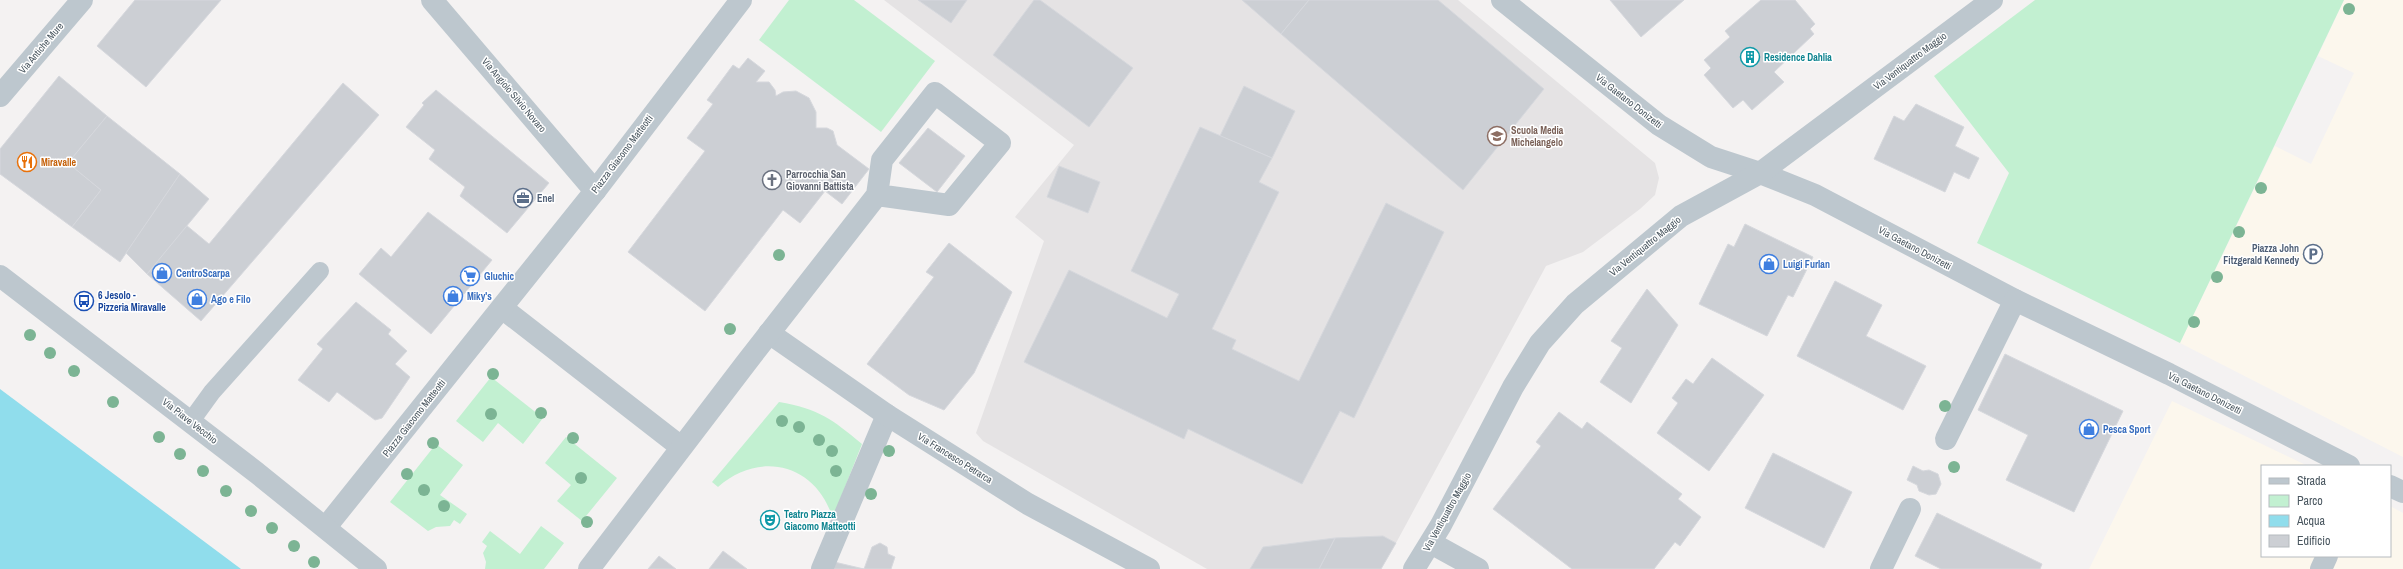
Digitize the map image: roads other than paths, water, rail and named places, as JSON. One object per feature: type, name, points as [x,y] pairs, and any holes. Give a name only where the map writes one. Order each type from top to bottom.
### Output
[{"type":"street","name":"Via Antiche Mure","points":[[0,96],[82,0]]},
{"type":"street","name":"Via Angiolo Silvio Novaro","points":[[432,0],[595,190]]},
{"type":"street","name":"Piazza Giacomo Matteotti","points":[[326,527],[595,190],[741,0]]},
{"type":"street","name":"Via Gaetano Donizetti","points":[[1502,0],[1658,125],[1711,157],[1760,173],[1815,195],[2015,300],[2169,374],[2347,465]]},
{"type":"street","name":"Via Ventiquattro Maggio","points":[[1414,569],[1431,543],[1513,387],[1540,344],[1575,304],[1681,216],[1760,173],[1992,0]]},
{"type":"street","points":[[590,569],[681,447],[877,195],[882,160],[935,93],[1000,143],[949,206],[877,195]]},
{"type":"street","name":"Via Piave Vecchio","points":[[0,276],[191,421],[326,527],[376,569]]},
{"type":"street","points":[[1946,439],[2015,300]]},
{"type":"street","points":[[502,308],[681,447]]},
{"type":"street","name":"Via Francesco Petrarca","points":[[769,333],[887,415],[1028,504],[1149,569]]},
{"type":"street","points":[[822,569],[887,415]]},
{"type":"street","points":[[2391,486],[2403,492]]},
{"type":"street","points":[[1881,569],[1910,509]]},
{"type":"street","points":[[1431,543],[1478,569]]},
{"type":"street","points":[[2320,569],[2326,557]]},
{"type":"lane","points":[[191,421],[212,392],[320,271]]},
{"type":"water","points":[[0,389],[241,569],[0,569]]},
{"type":"place","name":"Residence Dahlia","points":[[1750,57]]},
{"type":"place","name":"Scuola Media Michelangelo","points":[[1497,136]]},
{"type":"place","name":"Miravalle","points":[[27,162]]},
{"type":"place","name":"Parrocchia San Giovanni Battista","points":[[772,180]]},
{"type":"place","name":"Enel","points":[[523,198]]},
{"type":"place","name":"Piazza John Fitzgerald Kennedy","points":[[2313,254]]},
{"type":"place","name":"Luigi Furlan","points":[[1769,264]]},
{"type":"place","name":"CentroScarpa","points":[[162,273]]},
{"type":"place","name":"Gluchic","points":[[470,276]]},
{"type":"place","name":"Miky's","points":[[453,296]]},
{"type":"place","name":"Ago e Filo","points":[[197,299]]},
{"type":"place","name":"6 Jesolo - Pizzeria Miravalle","points":[[84,301]]},
{"type":"place","name":"Pesca Sport","points":[[2089,429]]},
{"type":"place","name":"Teatro Piazza Giacomo Matteotti","points":[[770,520]]}]
